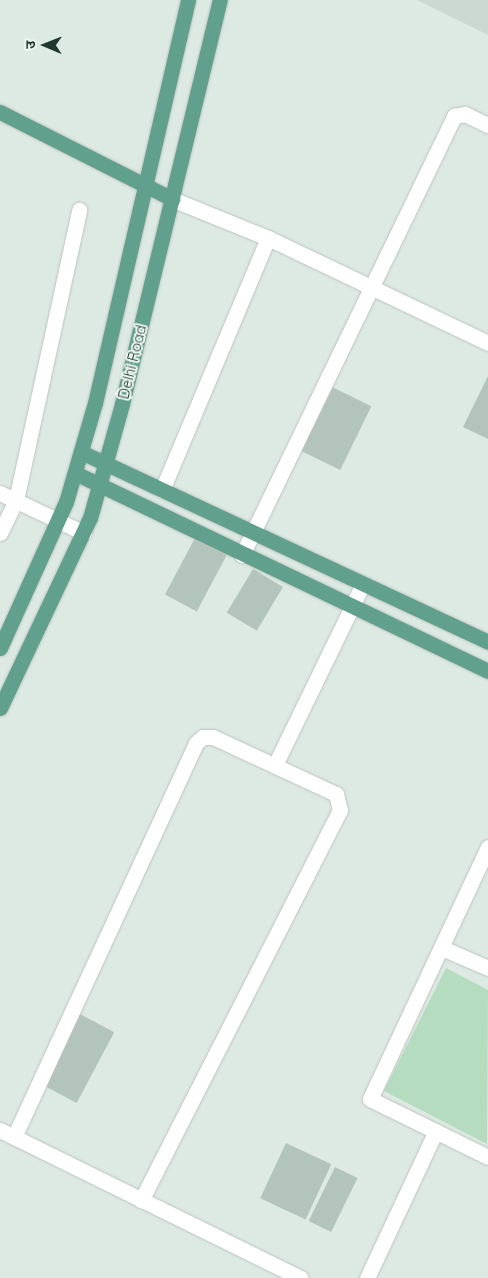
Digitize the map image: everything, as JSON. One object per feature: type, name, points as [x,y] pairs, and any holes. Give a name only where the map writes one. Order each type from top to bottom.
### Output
[{"type":"main road","name":"Delhi Road","points":[[0,648],[58,520],[81,452],[188,0]]},
{"type":"main road","name":"Delhi Road","points":[[0,708],[84,533],[99,488],[220,0]]},
{"type":"main road","points":[[0,112],[145,188],[172,199]]},
{"type":"main road","points":[[81,452],[488,642]]},
{"type":"main road","points":[[74,473],[99,488],[488,671]]},
{"type":"street","points":[[242,556],[454,116],[465,114],[488,125]]},
{"type":"street","points":[[172,199],[268,238],[488,343]]},
{"type":"street","points":[[0,533],[16,500],[79,210]]},
{"type":"street","points":[[162,490],[268,238]]},
{"type":"street","points":[[0,492],[84,533]]},
{"type":"street","points":[[275,765],[363,584]]},
{"type":"street","points":[[14,1137],[196,742],[203,737],[212,737],[336,794],[340,810],[141,1200]]},
{"type":"street","points":[[488,846],[442,948],[370,1094],[372,1102],[488,1157]]},
{"type":"street","points":[[442,948],[488,968]]},
{"type":"street","points":[[0,1130],[301,1278]]},
{"type":"street","points":[[367,1278],[436,1131]]},
{"type":"shaded area","points":[[417,0],[488,0],[488,35]]},
{"type":"green space","points":[[446,968],[488,990],[487,1144],[384,1091]]},
{"type":"building","points":[[488,376],[488,439],[463,427]]},
{"type":"building","points":[[330,386],[371,406],[340,470],[299,450]]},
{"type":"building","points":[[195,538],[227,555],[197,611],[165,595]]},
{"type":"building","points":[[253,569],[283,587],[257,631],[227,613]]},
{"type":"building","points":[[78,1013],[114,1032],[77,1103],[40,1084]]},
{"type":"building","points":[[286,1143],[331,1164],[306,1219],[260,1198]]},
{"type":"building","points":[[335,1167],[357,1178],[331,1232],[309,1221]]}]
